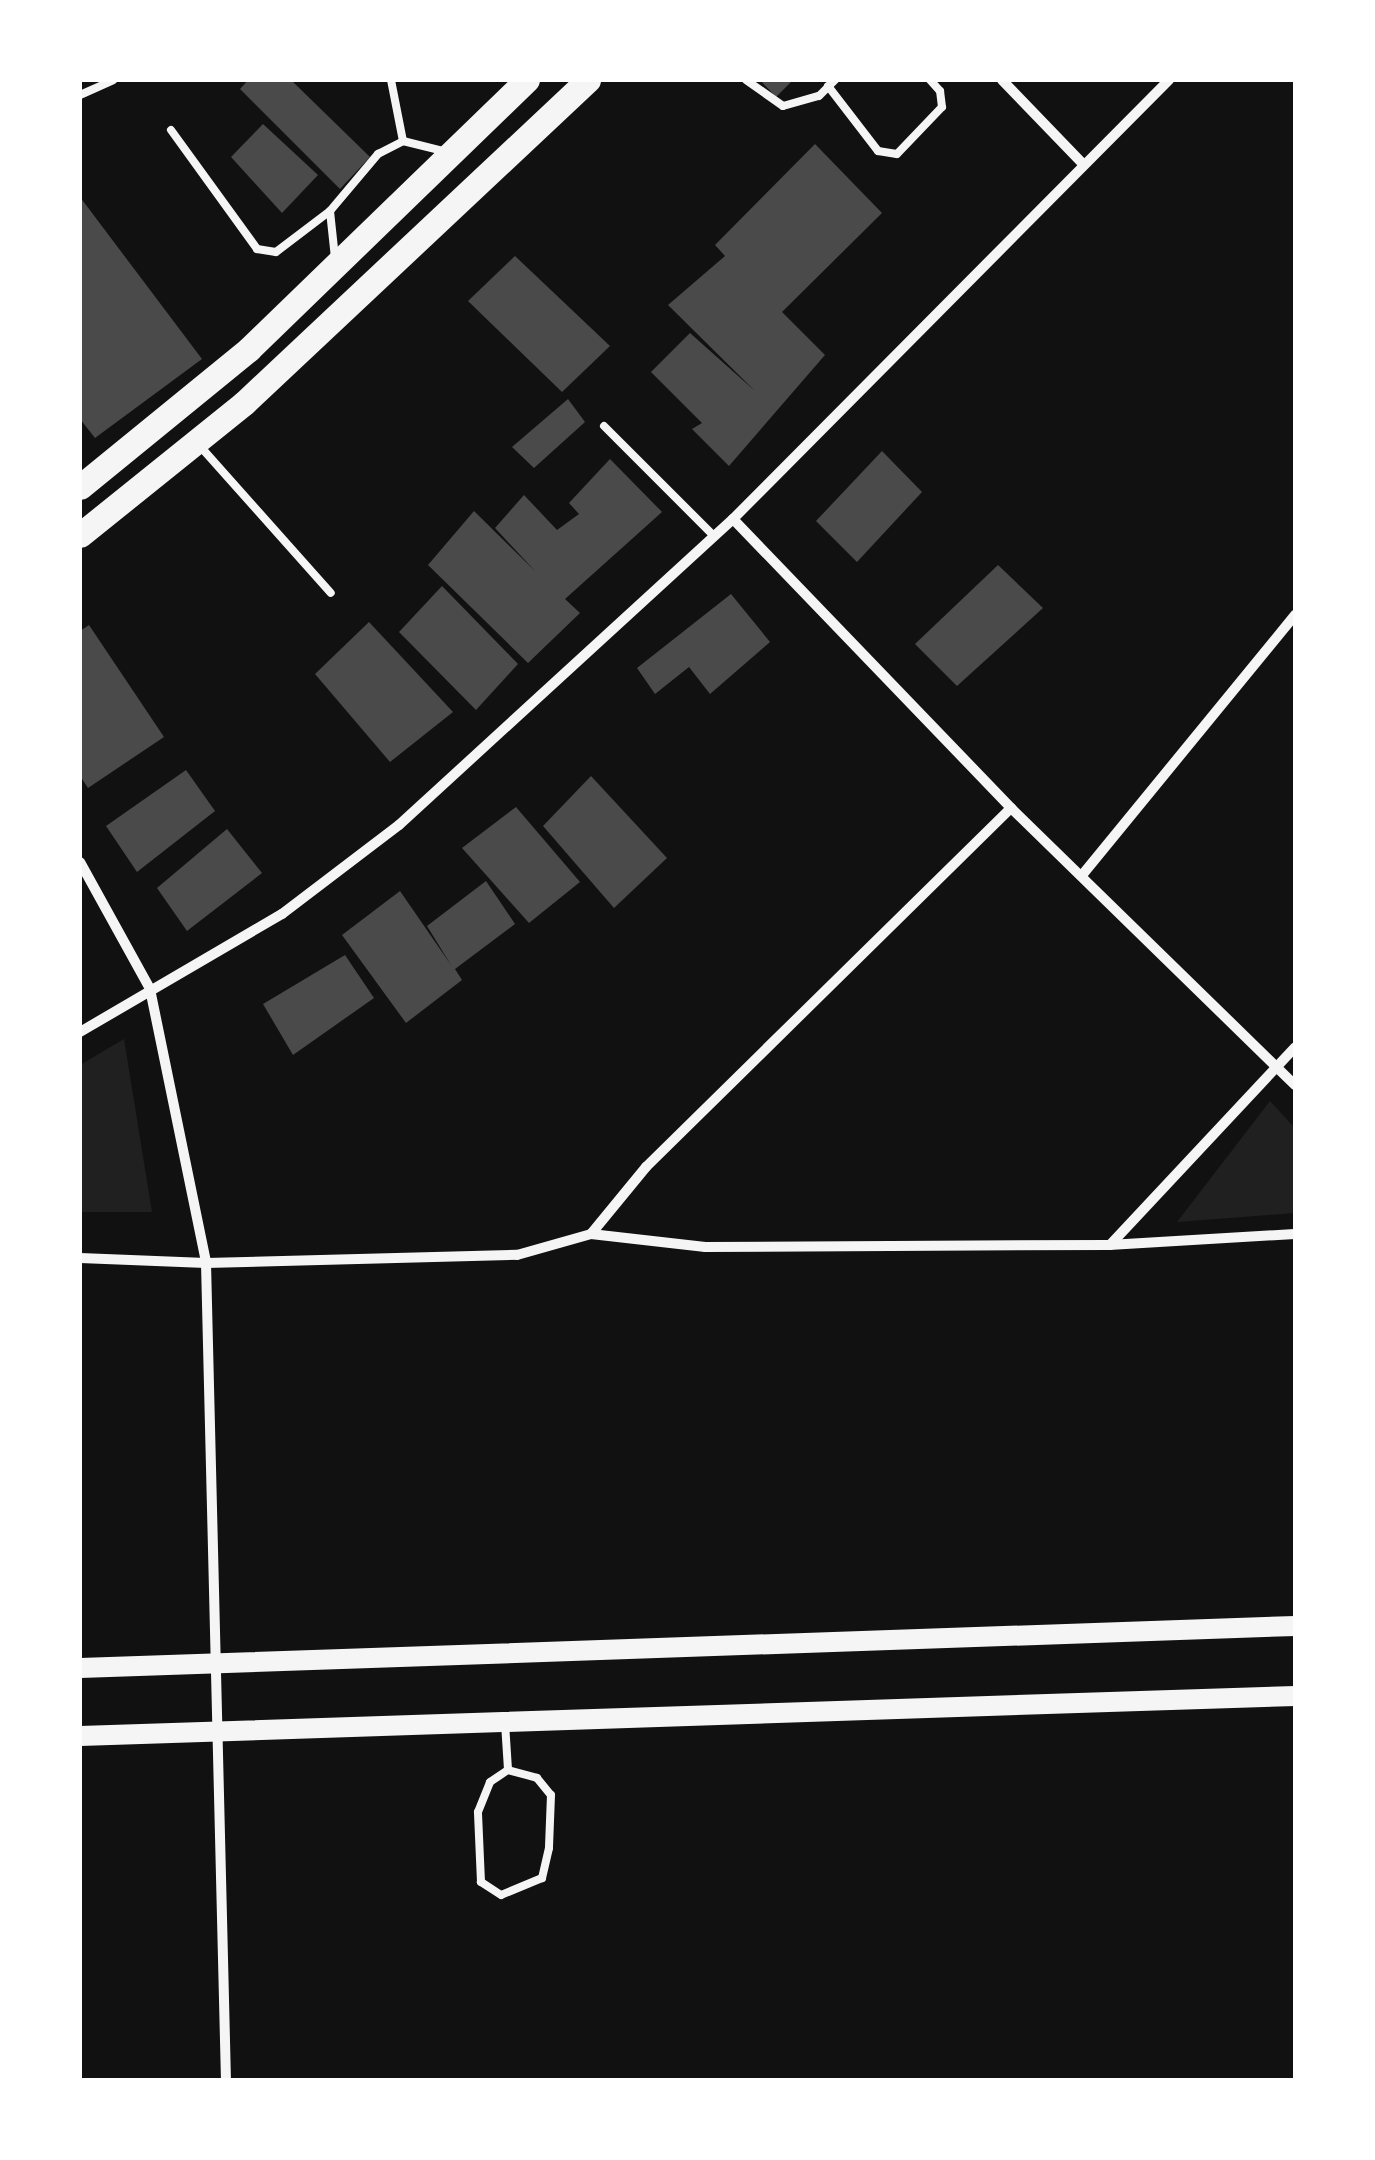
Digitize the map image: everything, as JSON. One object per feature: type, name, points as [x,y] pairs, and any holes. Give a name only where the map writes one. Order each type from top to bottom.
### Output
[{"type":"main road","points":[[80,487],[249,349],[451,153],[500,91],[527,80]]},
{"type":"main road","points":[[80,535],[196,441],[588,80]]},
{"type":"main road","points":[[80,1668],[1295,1626]]},
{"type":"main road","points":[[80,1736],[1295,1696]]},
{"type":"street","points":[[1002,80],[1083,164]]},
{"type":"street","points":[[80,1032],[282,914],[399,825],[733,519],[1169,80]]},
{"type":"street","points":[[733,519],[1011,808],[1083,874],[1295,1085]]},
{"type":"street","points":[[1083,874],[1295,616]]},
{"type":"street","points":[[591,1234],[646,1166],[1011,808]]},
{"type":"street","points":[[80,862],[150,990],[206,1264],[226,2080]]},
{"type":"street","points":[[1109,1246],[1295,1048]]},
{"type":"street","points":[[80,1258],[206,1264],[516,1255],[591,1234],[704,1247],[1109,1246],[1295,1234]]},
{"type":"lane","points":[[80,96],[113,80]]},
{"type":"lane","points":[[391,80],[404,141]]},
{"type":"lane","points":[[746,80],[783,106],[804,104],[832,83],[878,151],[897,154],[942,107],[940,91],[930,80]]},
{"type":"lane","points":[[170,130],[257,249],[276,252],[330,211],[378,154],[404,141],[451,153]]},
{"type":"lane","points":[[330,211],[335,265]]},
{"type":"lane","points":[[604,426],[714,536]]},
{"type":"lane","points":[[196,441],[330,592]]},
{"type":"lane","points":[[505,1723],[508,1770]]},
{"type":"lane","points":[[508,1770],[537,1778],[551,1795],[549,1848],[542,1878],[500,1895],[481,1882],[478,1812],[490,1782],[508,1770]]},
{"type":"shaded area","points":[[124,1039],[152,1212],[80,1212],[80,1065]]},
{"type":"shaded area","points":[[1270,1101],[1295,1128],[1295,1213],[1177,1222]]},
{"type":"building","points":[[248,80],[291,80],[370,157],[340,189],[240,89]]},
{"type":"building","points":[[760,80],[793,80],[776,97]]},
{"type":"building","points":[[263,124],[318,175],[282,213],[231,157]]},
{"type":"building","points":[[815,144],[882,213],[782,312],[825,355],[729,466],[692,429],[702,423],[651,372],[690,333],[755,391],[668,305],[725,256],[715,245]]},
{"type":"building","points":[[80,197],[202,359],[95,438],[80,419]]},
{"type":"building","points":[[515,256],[610,346],[562,392],[468,301]]},
{"type":"building","points":[[568,399],[585,422],[534,468],[512,447]]},
{"type":"building","points":[[882,451],[922,492],[857,562],[816,521]]},
{"type":"building","points":[[610,459],[662,512],[565,599],[580,613],[528,663],[428,565],[474,511],[535,571],[495,528],[524,495],[557,530],[579,514],[569,503]]},
{"type":"building","points":[[998,565],[1043,608],[957,686],[915,644]]},
{"type":"building","points":[[442,586],[518,664],[476,710],[399,632]]},
{"type":"building","points":[[731,594],[770,642],[710,694],[689,667],[655,694],[637,668]]},
{"type":"building","points":[[369,622],[453,712],[390,762],[315,674]]},
{"type":"building","points":[[89,625],[164,737],[88,788],[80,776],[80,631]]},
{"type":"building","points":[[186,770],[215,811],[137,872],[106,826]]},
{"type":"building","points":[[591,776],[667,858],[614,908],[543,826]]},
{"type":"building","points":[[516,807],[580,882],[529,923],[462,848]]},
{"type":"building","points":[[227,829],[262,873],[187,931],[157,888]]},
{"type":"building","points":[[486,881],[515,924],[455,969],[462,980],[406,1023],[342,935],[400,891],[451,965],[427,926]]},
{"type":"building","points":[[345,955],[374,998],[293,1055],[263,1004]]}]
